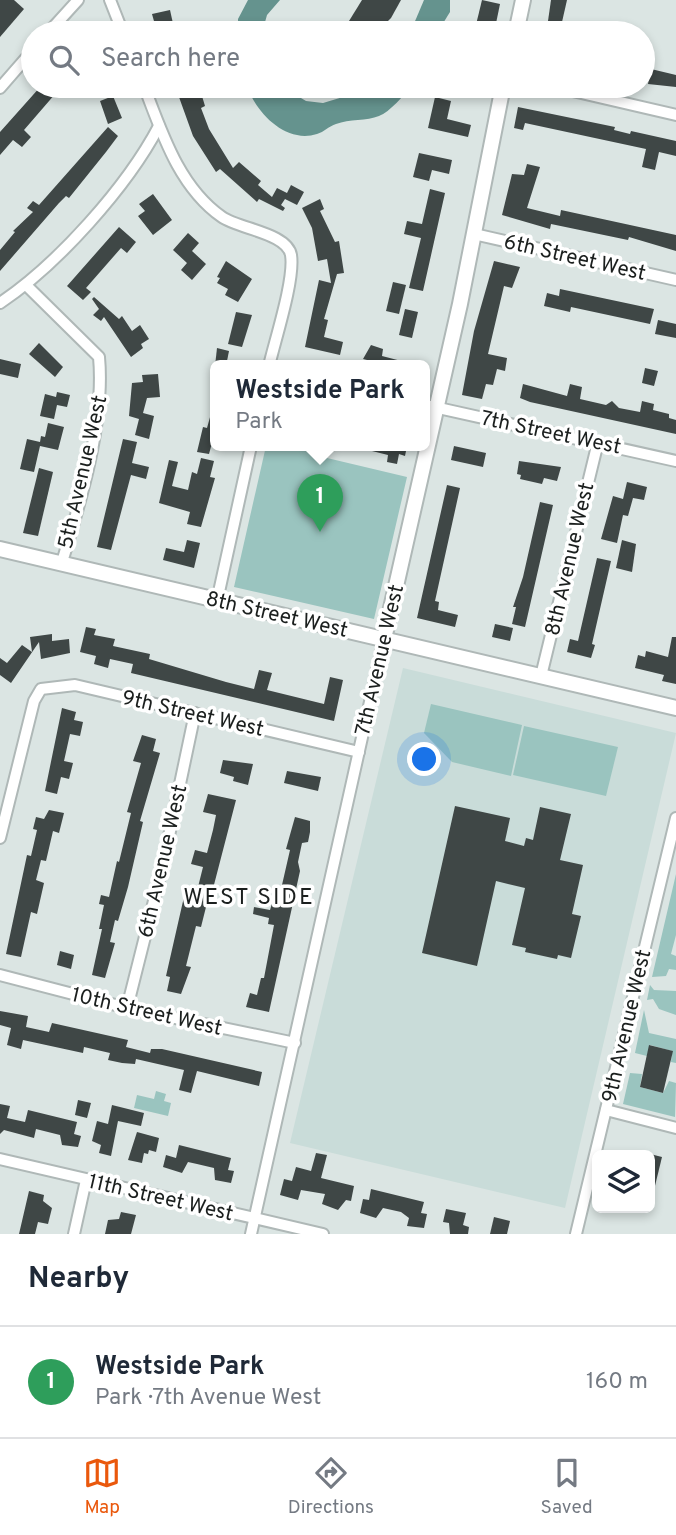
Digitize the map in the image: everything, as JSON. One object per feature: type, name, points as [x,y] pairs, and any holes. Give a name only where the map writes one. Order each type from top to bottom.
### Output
[{"type":"street","points":[[59,21],[78,0]]},
{"type":"street","points":[[110,0],[118,21]]},
{"type":"street","points":[[519,21],[523,0]]},
{"type":"street","points":[[0,88],[21,64]]},
{"type":"street","points":[[148,98],[159,126],[200,201],[226,220],[281,240],[291,253],[290,272],[270,360]]},
{"type":"street","name":"7th Avenue West","points":[[431,406],[474,234],[501,98]]},
{"type":"street","points":[[603,98],[676,115]]},
{"type":"street","points":[[0,303],[27,286],[139,163],[159,126]]},
{"type":"street","name":"6th Street West","points":[[474,234],[676,279]]},
{"type":"street","name":"5th Avenue West","points":[[27,286],[99,357],[102,388],[75,516],[62,562]]},
{"type":"street","name":"7th Street West","points":[[431,406],[676,461]]},
{"type":"street","name":"8th Avenue West","points":[[541,676],[597,442]]},
{"type":"street","points":[[217,601],[250,451]]},
{"type":"street","name":"7th Avenue West","points":[[251,1234],[384,639],[422,451]]},
{"type":"street","name":"8th Street West","points":[[0,549],[676,708]]},
{"type":"street","name":"9th Street West","points":[[0,838],[10,786],[34,702],[41,689],[53,685],[75,685],[359,752]]},
{"type":"street","name":"6th Avenue West","points":[[127,1008],[162,869],[195,713]]},
{"type":"street","name":"9th Avenue West","points":[[576,1234],[675,824]]},
{"type":"street","name":"10th Street West","points":[[0,975],[127,1008],[295,1044]]},
{"type":"street","points":[[606,1110],[676,1128]]},
{"type":"street","name":"11th Street West","points":[[0,1159],[323,1234]]},
{"type":"street","points":[[74,1234],[86,1180]]},
{"type":"shaded area","points":[[248,0],[280,0],[265,21],[238,19]]},
{"type":"shaded area","points":[[424,0],[450,0],[450,12],[444,21],[415,21]]},
{"type":"shaded area","points":[[252,98],[301,98],[323,103],[340,98],[401,98],[379,116],[341,122],[320,133],[305,136],[294,135],[274,124]]},
{"type":"shaded area","points":[[265,451],[328,451],[327,458],[407,477],[374,619],[234,587]]},
{"type":"shaded area","points":[[403,668],[676,733],[565,1208],[290,1143]]},
{"type":"shaded area","points":[[431,704],[522,725],[511,776],[452,762],[424,733]]},
{"type":"shaded area","points":[[524,726],[618,747],[606,796],[513,775]]},
{"type":"shaded area","points":[[676,874],[676,935],[671,954],[676,956],[676,970],[669,969],[666,976],[652,977]]},
{"type":"shaded area","points":[[650,985],[654,990],[676,991],[676,1015],[659,1009],[653,999],[647,1000]]},
{"type":"shaded area","points":[[644,1010],[649,1033],[676,1039],[676,1063],[671,1062],[672,1051],[650,1045],[647,1056],[635,1053]]},
{"type":"shaded area","points":[[630,1073],[642,1074],[640,1087],[663,1093],[669,1081],[676,1083],[675,1117],[623,1104]]},
{"type":"shaded area","points":[[156,1091],[166,1094],[164,1101],[171,1103],[168,1116],[134,1108],[137,1095],[154,1099]]},
{"type":"building","points":[[0,0],[14,0],[24,9],[0,37]]},
{"type":"building","points":[[362,0],[401,0],[388,21],[349,21]]},
{"type":"building","points":[[482,0],[500,4],[496,21],[477,21]]},
{"type":"building","points":[[551,0],[567,0],[562,21],[548,21]]},
{"type":"building","points":[[170,10],[172,21],[154,21],[152,14]]},
{"type":"building","points":[[655,70],[676,75],[676,87],[655,85]]},
{"type":"building","points":[[30,98],[52,98],[24,130],[31,137],[22,147],[13,140],[0,155],[0,132]]},
{"type":"building","points":[[114,98],[122,118],[108,124],[100,101]]},
{"type":"building","points":[[179,98],[203,98],[205,106],[201,108],[209,129],[233,168],[239,162],[261,181],[258,185],[272,197],[277,188],[287,193],[291,185],[304,192],[297,205],[285,199],[281,205],[285,208],[283,211],[259,199],[257,202],[220,169],[216,172],[193,136]]},
{"type":"building","points":[[435,98],[451,101],[447,119],[471,125],[468,137],[428,128]]},
{"type":"building","points":[[518,107],[615,127],[614,130],[630,134],[631,131],[676,141],[676,156],[659,152],[655,170],[642,167],[646,149],[525,123],[523,130],[514,128]]},
{"type":"building","points":[[108,127],[118,136],[106,152],[69,198],[66,196],[59,203],[0,271],[0,250],[15,232],[13,231],[33,212],[27,208],[33,201],[39,205]]},
{"type":"building","points":[[419,153],[452,160],[449,174],[432,170],[429,181],[413,177]]},
{"type":"building","points":[[527,164],[540,167],[527,208],[560,216],[561,210],[676,235],[676,251],[629,237],[628,240],[551,224],[550,229],[502,215],[512,174],[524,175]]},
{"type":"building","points":[[430,189],[445,193],[423,291],[409,288],[421,238],[404,234],[407,221],[422,224]]},
{"type":"building","points":[[153,194],[172,220],[153,235],[138,216],[145,211],[139,204]]},
{"type":"building","points":[[320,199],[324,209],[320,211],[335,242],[339,241],[344,273],[337,274],[324,319],[328,320],[324,337],[343,342],[340,355],[305,347],[319,280],[331,283],[327,259],[318,261],[312,228],[302,208]]},
{"type":"building","points":[[119,227],[136,242],[127,253],[121,248],[86,288],[91,292],[83,300],[67,286]]},
{"type":"building","points":[[188,233],[199,243],[192,251],[206,264],[192,280],[181,270],[187,263],[173,250]]},
{"type":"building","points":[[226,261],[252,279],[238,302],[225,295],[228,289],[217,283],[220,278],[217,277]]},
{"type":"building","points":[[494,261],[520,267],[512,288],[504,286],[488,354],[507,358],[505,371],[497,369],[493,385],[486,384],[482,399],[462,395],[474,331]]},
{"type":"building","points":[[393,282],[406,285],[399,314],[386,311]]},
{"type":"building","points":[[560,289],[654,309],[650,324],[571,307],[570,312],[544,306],[547,293],[559,296]]},
{"type":"building","points":[[94,297],[119,319],[122,316],[132,331],[140,325],[149,339],[141,344],[143,348],[131,357],[104,317],[101,321],[93,315],[99,309],[92,299]]},
{"type":"building","points":[[405,309],[418,312],[412,338],[399,335]]},
{"type":"building","points":[[236,312],[252,315],[242,347],[228,344]]},
{"type":"building","points":[[658,320],[676,324],[676,338],[655,334]]},
{"type":"building","points":[[39,343],[63,367],[55,377],[29,354]]},
{"type":"building","points":[[371,345],[383,349],[382,356],[397,360],[367,360],[363,359]]},
{"type":"building","points":[[217,348],[229,351],[227,360],[216,360]]},
{"type":"building","points":[[0,359],[21,364],[18,378],[0,374]]},
{"type":"building","points":[[645,368],[658,371],[654,386],[642,383]]},
{"type":"building","points":[[158,374],[160,397],[147,398],[143,413],[154,416],[149,439],[135,435],[139,419],[129,416],[132,383],[143,382],[142,375]]},
{"type":"building","points":[[523,384],[567,396],[570,384],[582,387],[580,399],[606,405],[612,401],[619,408],[640,412],[642,401],[654,404],[653,410],[669,414],[669,418],[676,420],[676,434],[530,402],[520,398]]},
{"type":"building","points":[[57,392],[70,395],[67,407],[57,405],[54,419],[40,416],[45,394],[56,397]]},
{"type":"building","points":[[210,417],[209,454],[197,452],[203,427],[207,428]]},
{"type":"building","points":[[48,423],[64,427],[58,450],[40,446],[34,472],[20,469],[27,439],[40,442],[41,436],[45,437]]},
{"type":"building","points":[[123,439],[137,442],[132,463],[149,467],[146,479],[131,475],[111,550],[97,547]]},
{"type":"building","points":[[454,446],[486,453],[483,467],[451,460]]},
{"type":"building","points":[[372,451],[406,451],[405,456],[399,454],[397,464],[387,462],[388,455]]},
{"type":"building","points":[[201,458],[214,461],[210,477],[215,478],[201,527],[187,524],[190,512],[159,503],[169,460],[178,462],[172,486],[188,490],[192,472],[197,474]]},
{"type":"building","points":[[519,461],[561,467],[557,481],[544,478],[542,484],[520,479],[521,475],[517,474]]},
{"type":"building","points":[[39,468],[53,472],[38,536],[23,533]]},
{"type":"building","points":[[627,482],[647,487],[644,500],[633,498],[628,516],[623,515],[617,543],[601,539],[613,496],[623,499]]},
{"type":"building","points":[[447,485],[460,488],[435,601],[439,602],[438,610],[458,615],[455,627],[417,618]]},
{"type":"building","points":[[540,502],[553,505],[525,627],[512,624],[516,607],[513,607],[523,577]]},
{"type":"building","points":[[187,540],[200,543],[194,568],[163,560],[166,548],[184,552]]},
{"type":"building","points":[[622,540],[636,544],[632,572],[616,568]]},
{"type":"building","points":[[597,558],[611,561],[591,658],[567,652],[570,639],[578,641]]},
{"type":"building","points":[[495,624],[513,628],[510,641],[492,637]]},
{"type":"building","points":[[86,627],[96,629],[94,635],[115,639],[113,646],[150,654],[149,659],[254,689],[259,670],[272,673],[267,690],[324,704],[330,677],[343,680],[334,721],[131,673],[133,664],[110,659],[108,668],[94,664],[96,656],[80,652]]},
{"type":"building","points":[[52,634],[52,641],[69,639],[70,653],[41,659],[39,642],[11,683],[0,675],[0,658],[7,663],[22,645],[32,652],[30,637]]},
{"type":"building","points":[[672,637],[676,637],[676,684],[662,681],[664,675],[635,668],[638,655],[645,657],[646,651],[668,657]]},
{"type":"building","points":[[62,708],[76,712],[74,720],[83,722],[80,736],[70,734],[64,761],[73,763],[69,779],[61,777],[57,794],[45,791]]},
{"type":"building","points":[[142,735],[156,739],[153,751],[160,753],[140,821],[143,822],[128,887],[118,921],[115,920],[110,942],[115,943],[105,978],[92,975],[102,929],[99,929],[104,905],[99,904],[101,895],[109,897],[117,861],[119,862],[131,813],[127,812],[141,763],[133,761]]},
{"type":"building","points":[[223,760],[253,764],[248,785],[233,781],[234,777],[220,773]]},
{"type":"building","points":[[287,771],[321,777],[318,791],[284,783]]},
{"type":"building","points":[[208,794],[236,800],[209,904],[207,903],[201,927],[196,926],[186,966],[191,967],[181,994],[167,991],[170,977],[166,976],[186,888],[194,890],[195,886],[198,887],[203,867],[191,864],[195,850],[207,853],[213,830],[216,815],[203,812]]},
{"type":"building","points":[[455,806],[510,818],[505,841],[524,846],[526,838],[533,840],[540,807],[571,814],[560,860],[583,865],[572,914],[581,916],[571,958],[558,955],[557,959],[525,952],[526,948],[512,945],[525,888],[496,881],[477,966],[422,953]]},
{"type":"building","points":[[49,810],[64,813],[59,833],[53,831],[46,861],[41,860],[36,880],[44,883],[37,914],[31,912],[21,957],[6,954],[27,855],[31,856],[37,830],[33,829],[36,817],[44,819]]},
{"type":"building","points":[[295,817],[310,821],[310,832],[308,842],[302,843],[298,862],[300,871],[269,1012],[246,1007],[250,993],[257,995],[261,978],[264,978],[274,925],[268,924],[269,918],[253,914],[254,907],[270,910],[274,897],[279,898],[290,850],[286,849]]},
{"type":"building","points":[[60,951],[74,955],[71,969],[57,965]]},
{"type":"building","points":[[0,1011],[28,1016],[26,1027],[49,1032],[52,1023],[128,1040],[126,1047],[150,1053],[151,1049],[162,1049],[262,1072],[259,1086],[197,1071],[191,1093],[179,1090],[184,1070],[136,1059],[135,1064],[108,1060],[110,1053],[84,1047],[83,1053],[23,1040],[21,1049],[7,1045],[11,1028],[0,1025]]},
{"type":"building","points":[[649,1045],[673,1051],[663,1093],[640,1087]]},
{"type":"building","points":[[78,1100],[91,1103],[87,1118],[75,1115]]},
{"type":"building","points":[[0,1104],[10,1106],[7,1118],[25,1122],[28,1110],[77,1122],[74,1134],[81,1136],[78,1147],[62,1145],[60,1135],[36,1129],[34,1138],[4,1130],[0,1134]]},
{"type":"building","points":[[112,1105],[144,1113],[141,1126],[118,1121],[111,1156],[99,1153],[101,1145],[92,1141],[97,1121],[108,1124]]},
{"type":"building","points":[[137,1132],[159,1138],[156,1152],[149,1150],[148,1154],[144,1153],[142,1163],[128,1160]]},
{"type":"building","points":[[179,1145],[231,1158],[228,1170],[234,1171],[231,1183],[215,1180],[214,1168],[197,1164],[188,1162],[182,1173],[163,1167],[166,1155],[176,1158]]},
{"type":"building","points":[[316,1153],[327,1155],[321,1178],[354,1186],[351,1201],[346,1200],[338,1210],[322,1204],[325,1194],[301,1190],[298,1200],[280,1195],[284,1179],[292,1181],[296,1167],[311,1171]]},
{"type":"building","points":[[655,1155],[662,1157],[655,1186]]},
{"type":"building","points":[[371,1189],[424,1202],[421,1213],[427,1214],[424,1228],[407,1226],[409,1218],[401,1212],[383,1208],[376,1218],[360,1213],[363,1199],[369,1200]]},
{"type":"building","points":[[29,1191],[44,1195],[43,1201],[52,1208],[48,1224],[38,1222],[35,1234],[19,1234]]},
{"type":"building","points":[[446,1209],[466,1213],[463,1225],[469,1227],[468,1234],[450,1234],[449,1223],[443,1222]]},
{"type":"building","points":[[121,1212],[136,1215],[131,1234],[105,1234],[108,1220],[119,1219]]},
{"type":"building","points":[[494,1217],[510,1221],[507,1234],[490,1234]]},
{"type":"place","name":"Westside Park","points":[[320,532]]},
{"type":"district","name":"WEST SIDE","points":[[249,896]]}]
